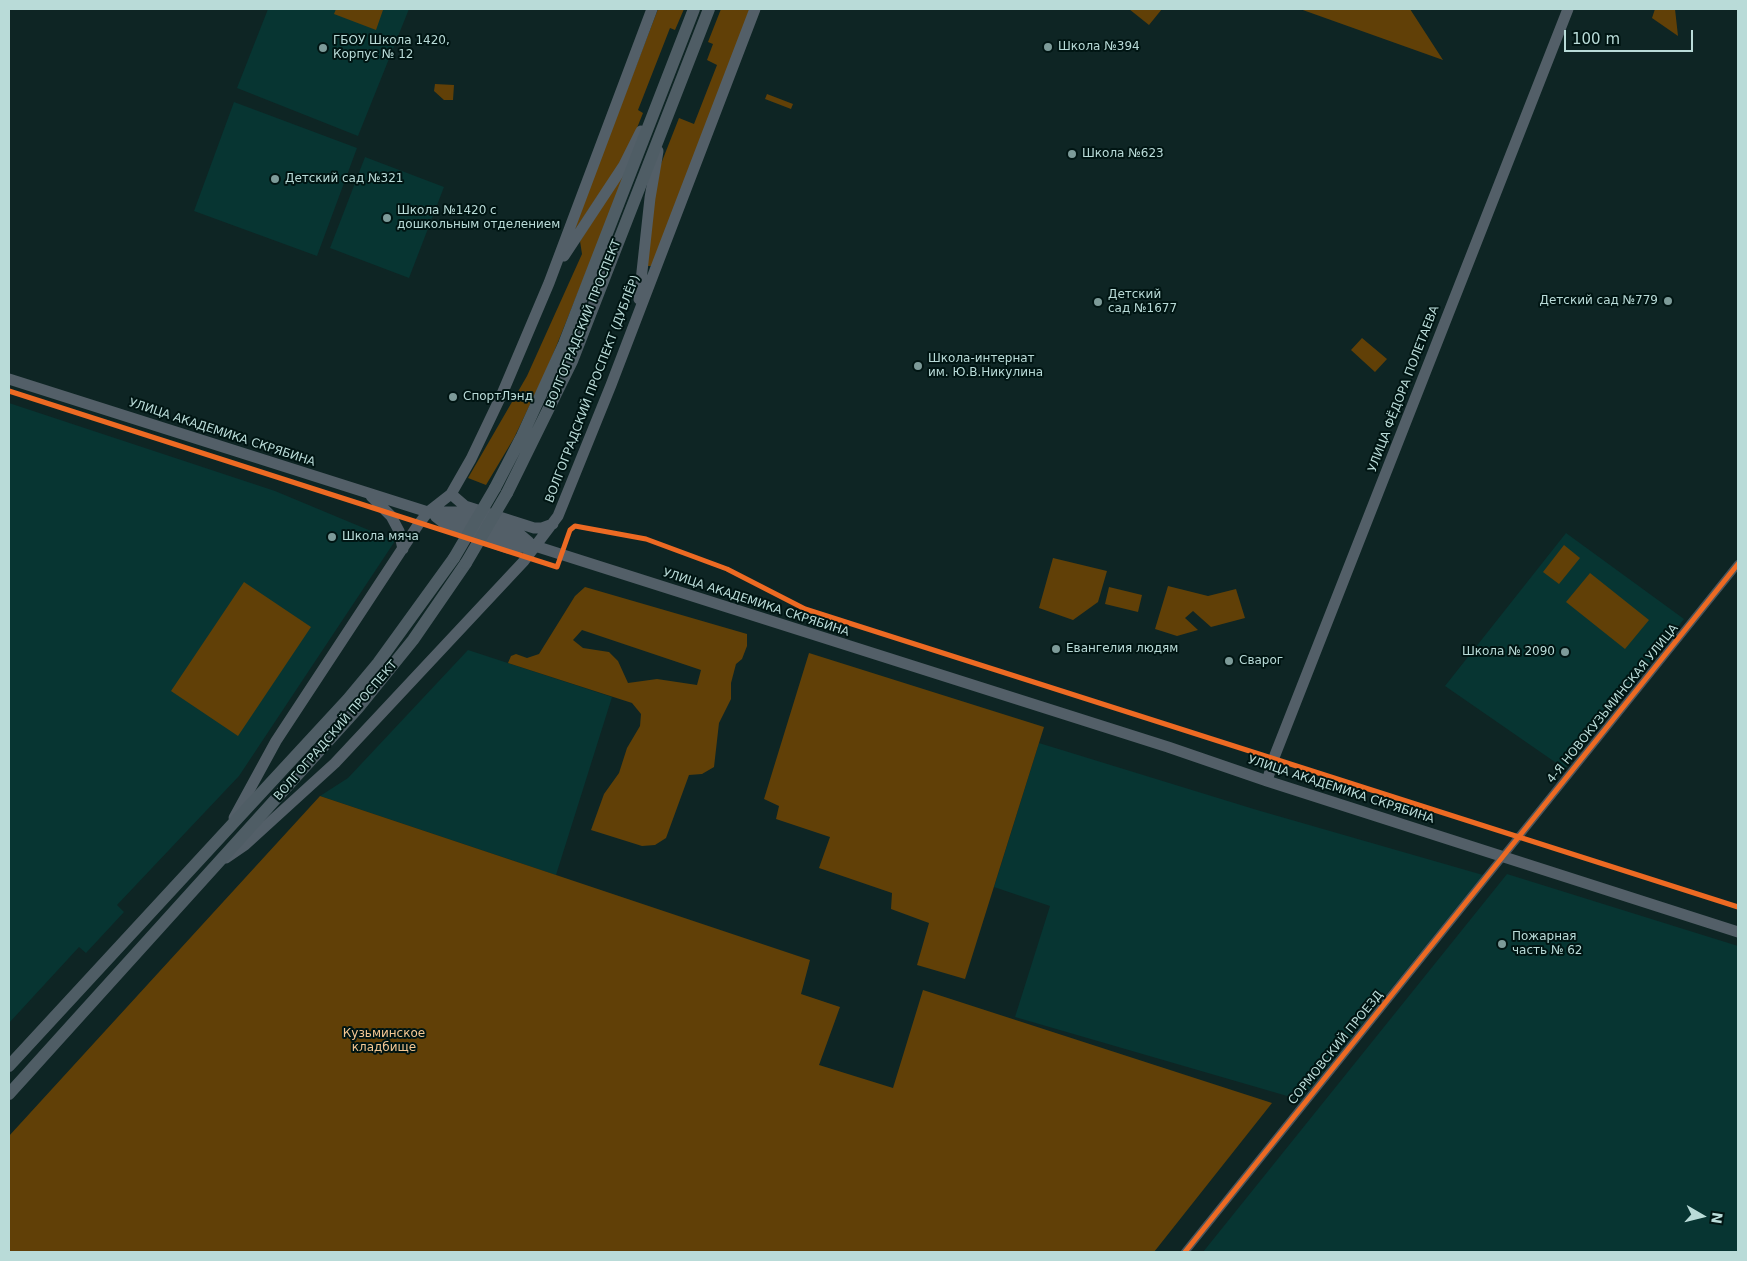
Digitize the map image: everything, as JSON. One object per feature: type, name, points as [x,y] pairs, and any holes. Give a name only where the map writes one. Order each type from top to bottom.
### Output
[{"type":"main road","points":[[231,824],[276,741],[428,512],[451,494],[487,426],[549,283],[652,9]]},
{"type":"main road","name":"ВОЛГОГРАДСКИЙ ПРОСПЕКТ","points":[[9,1094],[384,678],[466,563],[501,491],[522,436],[564,344],[694,9]]},
{"type":"main road","name":"ВОЛГОГРАДСКИЙ ПРОСПЕКТ","points":[[9,1066],[348,699],[384,656],[535,440],[572,361],[709,9]]},
{"type":"main road","name":"ВОЛГОГРАДСКИЙ ПРОСПЕКТ (ДУБЛЁР)","points":[[214,867],[245,845],[335,763],[449,643],[536,547],[553,524],[558,516],[611,386],[755,9]]},
{"type":"main road","name":"УЛИЦА ФЁДОРА ПОЛЕТАЕВА","points":[[1267,781],[1309,668],[1568,9]]},
{"type":"main road","points":[[549,283],[578,234],[624,165],[664,85]]},
{"type":"main road","points":[[638,315],[652,179],[667,117]]},
{"type":"main road","name":"УЛИЦА АКАДЕМИКА СКРЯБИНА","points":[[9,379],[428,512],[458,512],[516,531],[536,547]]},
{"type":"main road","points":[[367,493],[379,502],[391,516],[399,531],[403,548]]},
{"type":"main road","points":[[451,494],[465,506],[534,528],[553,524]]},
{"type":"main road","name":"УЛИЦА АКАДЕМИКА СКРЯБИНА","points":[[428,512],[450,528],[508,548],[536,547],[1168,747],[1267,781],[1738,932]]},
{"type":"street","name":"4-Я НОВОКУЗЬМИНСКАЯ УЛИЦА","points":[[1504,857],[1738,564]]},
{"type":"street","points":[[1731,572],[1738,578]]},
{"type":"street","name":"СОРМОВСКИЙ ПРОЕЗД","points":[[1185,1252],[1504,857]]},
{"type":"shaded area","name":"ГБОУ Школа 1420, Корпус № 12","points":[[268,9],[409,9],[358,136],[237,88]]},
{"type":"shaded area","name":"Детский сад №321","points":[[234,102],[357,148],[317,256],[194,211]]},
{"type":"shaded area","name":"Школа №1420 с дошкольным отделением","points":[[365,157],[444,187],[409,278],[330,248]]},
{"type":"shaded area","points":[[9,403],[275,491],[395,541],[239,776],[117,905],[124,912],[86,953],[79,947],[9,1023]]},
{"type":"shaded area","name":"Школа № 2090","points":[[1566,533],[1684,619],[1565,769],[1445,686]]},
{"type":"shaded area","points":[[468,650],[612,697],[556,875],[320,796],[348,778]]},
{"type":"shaded area","points":[[1039,743],[1257,810],[1483,875],[1301,1100],[1015,1017],[1050,906],[994,887]]},
{"type":"shaded area","points":[[1507,874],[1738,946],[1738,1252],[1203,1252]]},
{"type":"green space","points":[[336,9],[383,10],[376,30],[334,14]]},
{"type":"green space","points":[[658,9],[684,9],[675,30],[670,28],[638,110],[643,113],[627,153],[570,237]]},
{"type":"green space","points":[[721,9],[751,9],[652,266],[646,266],[657,174],[679,118],[694,124],[717,65],[707,60],[713,44],[708,42]]},
{"type":"green space","points":[[1129,9],[1162,9],[1149,25]]},
{"type":"green space","points":[[1300,9],[1410,9],[1443,60]]},
{"type":"green space","points":[[1655,9],[1675,9],[1678,36],[1652,18]]},
{"type":"green space","points":[[435,84],[454,85],[453,100],[444,100],[434,91]]},
{"type":"green space","points":[[767,94],[793,104],[791,109],[765,99]]},
{"type":"green space","points":[[624,173],[626,174],[547,369],[514,438],[486,485],[468,478],[527,376],[582,254],[580,241]]},
{"type":"green space","points":[[1362,338],[1387,359],[1375,372],[1351,350]]},
{"type":"green space","points":[[1564,545],[1580,558],[1559,584],[1543,572]]},
{"type":"green space","points":[[1053,558],[1107,571],[1098,602],[1073,620],[1039,608]]},
{"type":"green space","points":[[1590,573],[1649,620],[1625,649],[1566,602]]},
{"type":"green space","points":[[244,582],[311,627],[238,736],[171,691]]},
{"type":"green space","points":[[1168,586],[1208,596],[1236,589],[1245,618],[1211,627],[1193,611],[1185,618],[1198,630],[1177,636],[1155,629]]},
{"type":"green space","points":[[585,587],[747,634],[747,646],[742,659],[736,664],[731,683],[731,699],[719,723],[714,767],[702,774],[689,775],[666,838],[655,845],[642,846],[591,830],[604,794],[619,773],[627,748],[640,726],[641,714],[632,703],[508,663],[511,656],[516,654],[527,658],[539,654],[575,596]],"holes":[[[582,630],[701,670],[697,685],[657,679],[628,683],[618,661],[609,652],[583,648],[573,640]]]},
{"type":"green space","points":[[1109,587],[1142,595],[1138,612],[1105,604]]},
{"type":"green space","points":[[809,653],[1044,727],[965,979],[917,965],[929,923],[891,909],[892,893],[819,868],[830,837],[776,819],[779,806],[764,799]]},
{"type":"green space","name":"Кузьминское кладбище","points":[[320,796],[810,960],[801,994],[840,1007],[819,1065],[893,1088],[923,990],[1272,1103],[1154,1252],[9,1252],[9,1136]]},
{"type":"cycle path","points":[[9,391],[557,567],[570,530],[575,526],[646,539],[727,569],[805,609],[1738,907]]},
{"type":"cycle path","points":[[1185,1252],[1738,564]]},
{"type":"place","name":"Школа №394","points":[[1048,47]]},
{"type":"place","name":"ГБОУ Школа 1420, Корпус № 12","points":[[323,48]]},
{"type":"place","name":"Школа №623","points":[[1072,154]]},
{"type":"place","name":"Детский сад №321","points":[[275,179]]},
{"type":"place","name":"Школа №1420 с дошкольным отделением","points":[[387,218]]},
{"type":"place","name":"Детский сад №779","points":[[1668,301]]},
{"type":"place","name":"Детский сад №1677","points":[[1098,302]]},
{"type":"place","name":"Школа-интернат им. Ю.В.Никулина","points":[[918,366]]},
{"type":"place","name":"СпортЛэнд","points":[[453,397]]},
{"type":"place","name":"Школа мяча","points":[[332,537]]},
{"type":"place","name":"Евангелия людям","points":[[1056,649]]},
{"type":"place","name":"Школа № 2090","points":[[1565,652]]},
{"type":"place","name":"Сварог","points":[[1229,661]]},
{"type":"place","name":"Пожарная часть № 62","points":[[1502,944]]}]
